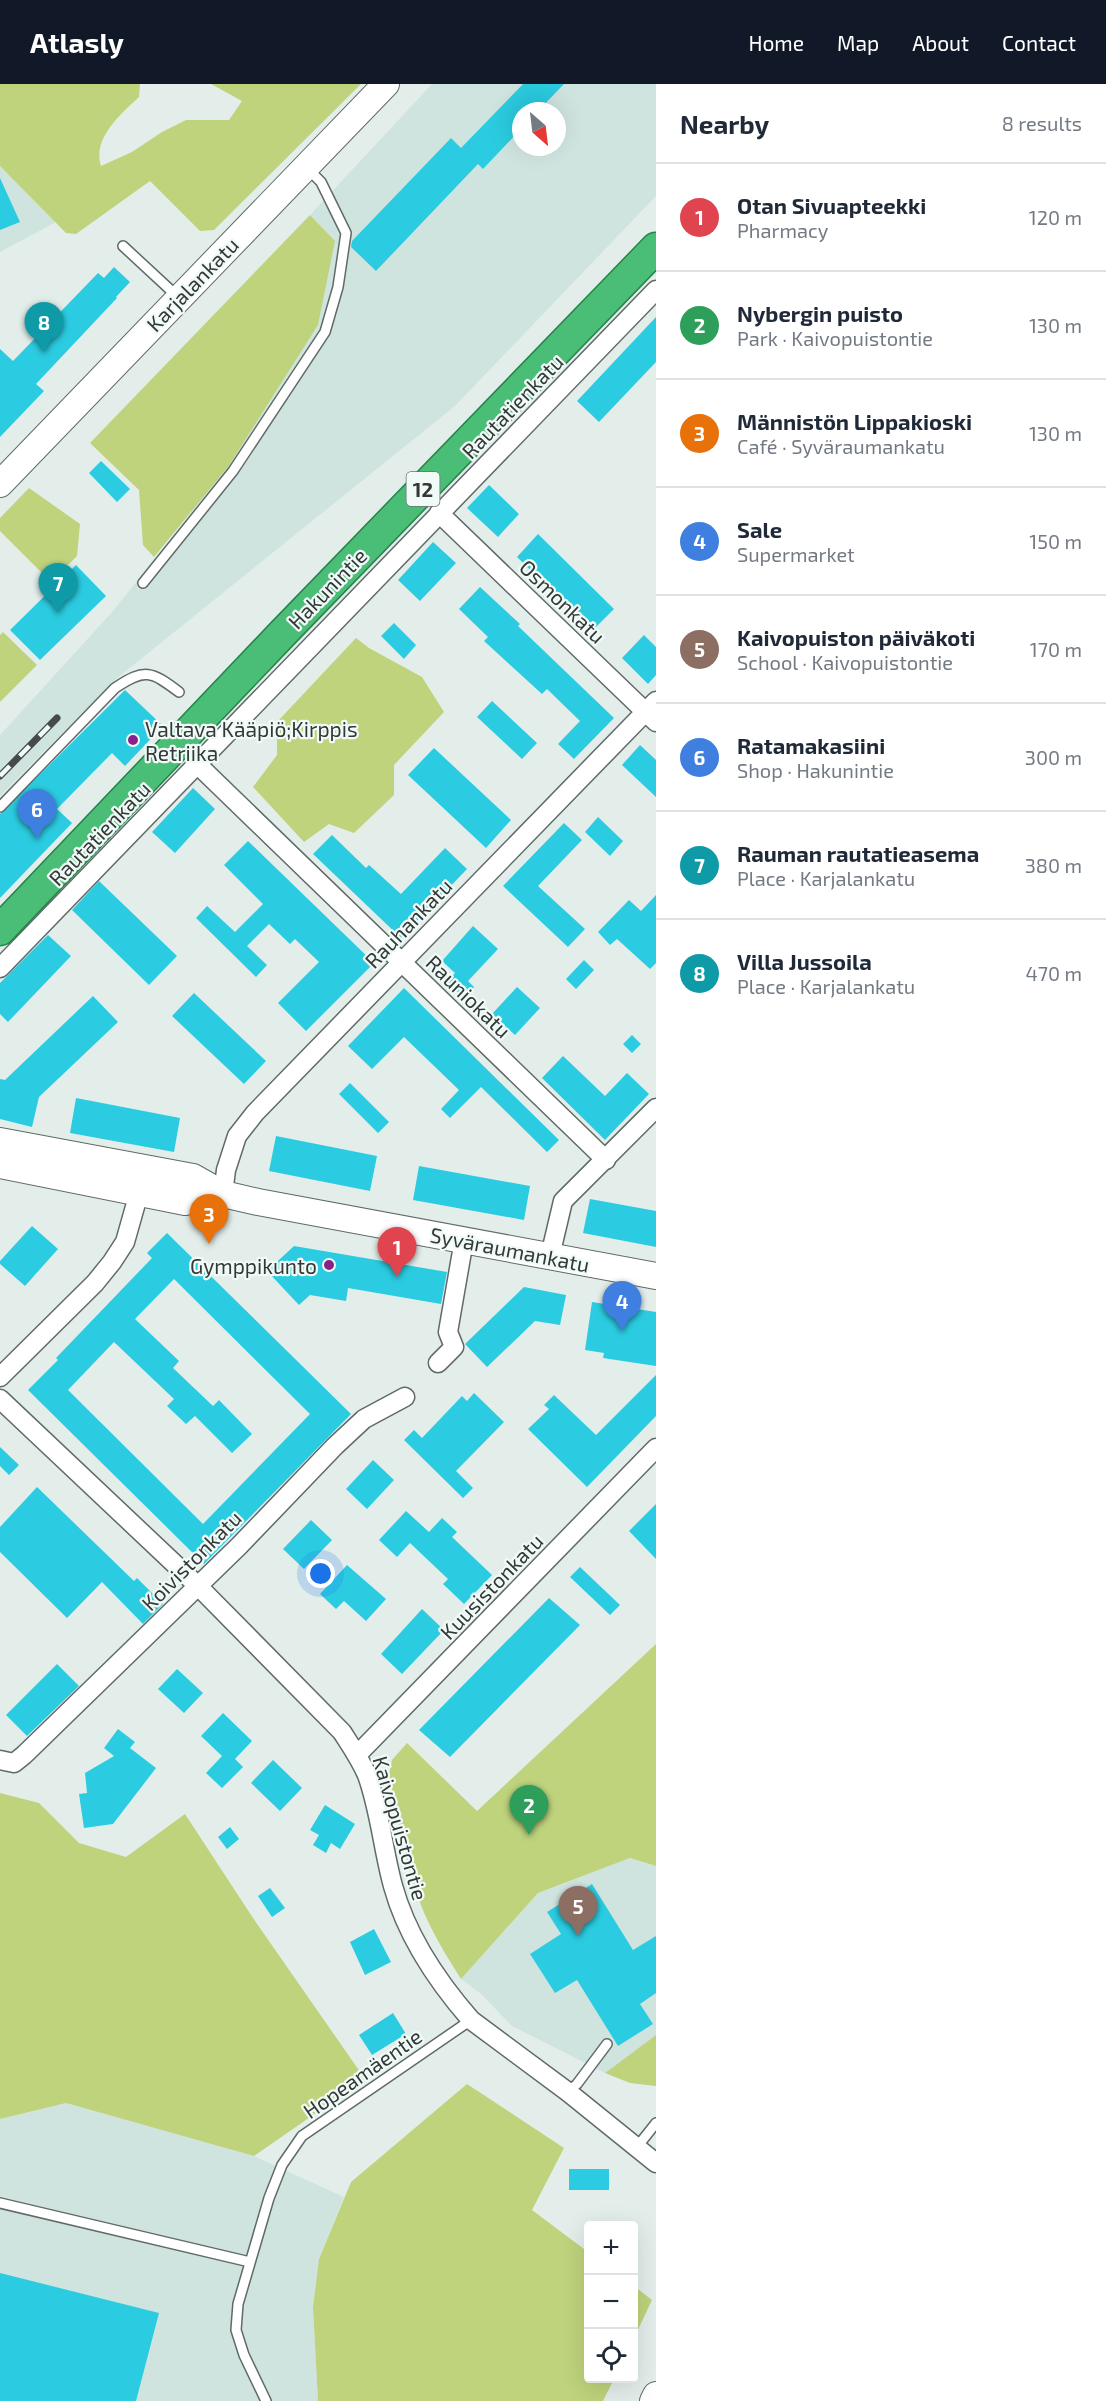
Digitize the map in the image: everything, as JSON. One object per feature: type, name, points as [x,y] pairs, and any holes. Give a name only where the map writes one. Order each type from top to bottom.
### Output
[{"type":"highway","name":"Hakunintie","points":[[0,930],[282,634],[656,248]]},
{"type":"main road","name":"Karjalankatu","points":[[0,484],[386,84]]},
{"type":"main road","name":"Syväraumankatu","points":[[0,1141],[193,1178],[223,1194],[656,1276]]},
{"type":"main road","name":"Syväraumankatu","points":[[0,1165],[185,1202],[223,1194]]},
{"type":"main road","points":[[653,2401],[656,2395]]},
{"type":"street","name":"Rautatienkatu","points":[[0,968],[656,290]]},
{"type":"street","name":"Osmonkatu","points":[[439,513],[652,712]]},
{"type":"street","name":"Rauhankatu","points":[[223,1194],[226,1170],[237,1136],[255,1113],[652,712]]},
{"type":"street","name":"Rauniokatu","points":[[196,764],[606,1160]]},
{"type":"street","points":[[550,1256],[563,1201],[656,1108]]},
{"type":"street","points":[[0,1377],[95,1283],[112,1262],[125,1242],[145,1168]]},
{"type":"street","points":[[438,1363],[454,1347],[448,1332],[464,1240]]},
{"type":"street","name":"Koivistonkatu","points":[[7,1761],[24,1755],[198,1586],[364,1419],[405,1397]]},
{"type":"street","name":"Kaivopuistontie","points":[[0,1399],[198,1586],[342,1732],[357,1755],[373,1798],[393,1887],[403,1915],[418,1948],[458,2005],[471,2020],[568,2092],[656,2163]]},
{"type":"street","name":"Kuusistonkatu","points":[[357,1755],[656,1448]]},
{"type":"lane","points":[[143,583],[233,471],[325,332],[338,287],[346,233],[321,182],[306,167]]},
{"type":"lane","points":[[123,246],[178,297]]},
{"type":"lane","points":[[0,807],[115,688],[128,679],[145,673],[160,678],[178,692]]},
{"type":"lane","name":"Hopeamäentie","points":[[266,2401],[244,2355],[236,2330],[238,2304],[269,2198],[282,2165],[303,2136],[471,2020]]},
{"type":"lane","points":[[568,2092],[577,2084],[607,2044]]},
{"type":"lane","points":[[637,2147],[656,2123]]},
{"type":"lane","points":[[0,2203],[250,2262]]},
{"type":"shaded area","points":[[432,84],[656,84],[656,196],[455,406],[116,679],[0,796],[0,735],[113,611],[228,467],[335,241],[310,215]]},
{"type":"shaded area","points":[[0,166],[56,222],[0,252]]},
{"type":"shaded area","points":[[630,1858],[656,1866],[656,2035],[605,2073],[512,2026],[481,1994],[461,1979],[538,1893]]},
{"type":"shaded area","points":[[66,2103],[254,2156],[344,2197],[319,2259],[313,2307],[318,2401],[0,2401],[0,2119]]},
{"type":"green space","points":[[0,84],[140,84],[139,97],[104,136],[99,156],[101,166],[132,152],[162,132],[186,120],[229,120],[242,101],[211,84],[361,84],[214,230],[200,231],[150,181],[76,234],[66,233],[0,166]]},
{"type":"green space","points":[[310,215],[335,241],[318,325],[228,467],[154,557],[143,545],[139,490],[90,443]]},
{"type":"green space","points":[[29,488],[80,524],[77,556],[51,582],[0,531],[0,518]]},
{"type":"green space","points":[[3,632],[37,665],[0,702],[0,635]]},
{"type":"green space","points":[[356,638],[369,648],[422,677],[444,712],[394,765],[394,795],[354,833],[329,824],[304,842],[253,787],[277,755],[277,722]]},
{"type":"green space","points":[[656,1644],[656,1866],[630,1858],[538,1893],[461,1979],[434,1934],[415,1889],[402,1840],[389,1774],[392,1760],[407,1743],[477,1811]]},
{"type":"green space","points":[[0,1793],[39,1803],[79,1843],[126,1857],[185,1814],[253,1918],[365,2079],[254,2156],[66,2103],[0,2119]]},
{"type":"green space","points":[[656,2035],[656,2086],[630,2083],[605,2073]]},
{"type":"green space","points":[[467,2084],[564,2148],[532,2210],[584,2249],[584,2383],[612,2383],[603,2401],[318,2401],[313,2307],[319,2259],[351,2182]]},
{"type":"green space","points":[[638,2289],[652,2300],[638,2330]]},
{"type":"building","points":[[523,84],[564,84],[547,102],[512,102],[512,138],[483,169],[478,164],[376,271],[351,247],[352,241],[451,138],[461,148]]},
{"type":"building","points":[[0,178],[20,222],[0,230]]},
{"type":"building","points":[[114,267],[130,282],[36,384],[44,391],[0,437],[0,349],[13,361],[98,273],[104,278]]},
{"type":"building","points":[[656,317],[656,362],[599,422],[577,401]]},
{"type":"building","points":[[101,461],[130,489],[117,502],[89,473]]},
{"type":"building","points":[[489,485],[519,514],[498,537],[467,508]]},
{"type":"building","points":[[538,534],[614,609],[592,631],[517,557]]},
{"type":"building","points":[[433,542],[456,563],[420,601],[398,580]]},
{"type":"building","points":[[76,565],[106,596],[40,660],[10,630]]},
{"type":"building","points":[[480,587],[614,718],[574,759],[558,744],[580,721],[547,689],[542,694],[484,641],[488,637],[459,609]]},
{"type":"building","points":[[394,623],[416,645],[404,659],[381,636]]},
{"type":"building","points":[[644,635],[656,647],[656,675],[648,684],[622,658]]},
{"type":"building","points":[[125,690],[163,726],[125,766],[112,753],[57,809],[72,823],[0,898],[0,814]]},
{"type":"building","points":[[492,701],[537,743],[522,759],[477,717]]},
{"type":"building","points":[[640,745],[656,760],[656,797],[622,765]]},
{"type":"building","points":[[434,748],[511,820],[486,848],[408,775]]},
{"type":"building","points":[[193,788],[215,809],[175,853],[152,832]]},
{"type":"building","points":[[598,817],[623,841],[610,856],[585,832]]},
{"type":"building","points":[[564,823],[582,840],[538,886],[585,929],[568,947],[503,886]]},
{"type":"building","points":[[332,835],[366,868],[369,865],[401,894],[445,848],[467,869],[401,938],[313,854]]},
{"type":"building","points":[[248,841],[374,963],[306,1031],[278,1003],[319,962],[295,939],[290,944],[269,924],[247,946],[267,965],[256,977],[196,918],[207,906],[235,932],[263,904],[224,865]]},
{"type":"building","points":[[99,881],[177,956],[149,985],[72,910]]},
{"type":"building","points":[[656,895],[656,963],[650,969],[617,939],[610,945],[598,932],[629,900],[641,911]]},
{"type":"building","points":[[473,926],[498,949],[468,981],[474,987],[464,998],[446,982],[455,973],[442,961]]},
{"type":"building","points":[[48,935],[71,956],[8,1022],[0,1014],[0,983]]},
{"type":"building","points":[[584,960],[594,970],[576,989],[566,979]]},
{"type":"building","points":[[517,987],[540,1008],[515,1035],[492,1014]]},
{"type":"building","points":[[404,988],[559,1140],[547,1152],[481,1087],[450,1118],[441,1109],[459,1090],[404,1037],[372,1069],[348,1046]]},
{"type":"building","points":[[194,993],[266,1061],[244,1084],[172,1016]]},
{"type":"building","points":[[93,996],[118,1022],[39,1097],[32,1127],[0,1119],[0,1079],[5,1080]]},
{"type":"building","points":[[632,1035],[641,1044],[632,1053],[623,1044]]},
{"type":"building","points":[[563,1056],[605,1096],[627,1073],[649,1094],[605,1140],[542,1078]]},
{"type":"building","points":[[350,1083],[389,1122],[378,1133],[339,1094]]},
{"type":"building","points":[[76,1098],[180,1118],[174,1152],[70,1133]]},
{"type":"building","points":[[276,1136],[377,1156],[370,1191],[269,1171]]},
{"type":"building","points":[[419,1166],[530,1186],[524,1220],[413,1200]]},
{"type":"building","points":[[590,1199],[656,1211],[656,1247],[583,1233]]},
{"type":"building","points":[[32,1226],[58,1249],[25,1286],[0,1264],[0,1261]]},
{"type":"building","points":[[167,1233],[351,1414],[204,1564],[28,1390],[152,1258],[147,1253]],"holes":[[[174,1279],[310,1414],[203,1524],[68,1390],[114,1342],[174,1399],[167,1406],[186,1424],[195,1416],[232,1453],[252,1434],[219,1400],[213,1406],[173,1368],[179,1361],[135,1319]]]},
{"type":"building","points":[[294,1246],[447,1272],[441,1304],[348,1288],[346,1301],[310,1295],[299,1305],[267,1271]]},
{"type":"building","points":[[524,1287],[566,1295],[560,1325],[535,1321],[487,1367],[465,1344]]},
{"type":"building","points":[[592,1302],[656,1312],[656,1366],[603,1358],[604,1353],[585,1350]]},
{"type":"building","points":[[656,1375],[656,1416],[587,1487],[528,1429],[549,1409],[544,1405],[554,1395],[596,1435]]},
{"type":"building","points":[[474,1393],[504,1422],[456,1471],[473,1488],[463,1498],[404,1440],[414,1430],[422,1438],[462,1396],[467,1401]]},
{"type":"building","points":[[0,1447],[19,1465],[9,1475],[0,1466]]},
{"type":"building","points":[[373,1460],[394,1480],[367,1509],[346,1489]]},
{"type":"building","points":[[37,1487],[134,1581],[137,1578],[163,1604],[143,1624],[102,1582],[67,1618],[0,1552],[0,1527]]},
{"type":"building","points":[[656,1504],[656,1559],[629,1531]]},
{"type":"building","points":[[406,1511],[429,1532],[442,1518],[457,1532],[452,1537],[492,1575],[464,1604],[443,1584],[448,1579],[410,1543],[397,1557],[379,1540]]},
{"type":"building","points":[[311,1520],[332,1540],[304,1569],[283,1549]]},
{"type":"building","points":[[347,1565],[386,1599],[366,1621],[344,1601],[336,1609],[320,1594]]},
{"type":"building","points":[[580,1567],[620,1605],[610,1615],[570,1577]]},
{"type":"building","points":[[549,1598],[580,1625],[450,1757],[419,1730]]},
{"type":"building","points":[[422,1609],[444,1630],[402,1674],[381,1654]]},
{"type":"building","points":[[57,1664],[79,1686],[27,1736],[6,1715]]},
{"type":"building","points":[[177,1669],[203,1693],[184,1713],[158,1689]]},
{"type":"building","points":[[223,1713],[252,1741],[235,1759],[243,1767],[222,1788],[206,1773],[222,1756],[201,1736]]},
{"type":"building","points":[[118,1729],[135,1742],[130,1748],[156,1768],[113,1824],[84,1828],[79,1794],[87,1793],[85,1773],[114,1756],[104,1748]]},
{"type":"building","points":[[273,1760],[302,1788],[280,1811],[251,1783]]},
{"type":"building","points":[[325,1805],[355,1824],[340,1849],[331,1843],[326,1853],[313,1845],[319,1835],[310,1830]]},
{"type":"building","points":[[230,1827],[239,1839],[227,1849],[218,1837]]},
{"type":"building","points":[[592,1884],[633,1950],[656,1936],[656,1993],[640,2004],[653,2024],[618,2046],[577,1980],[555,1993],[530,1954],[561,1934],[547,1912]]},
{"type":"building","points":[[270,1888],[285,1908],[272,1917],[258,1896]]},
{"type":"building","points":[[374,1929],[391,1962],[365,1975],[350,1942]]},
{"type":"building","points":[[393,2013],[406,2034],[372,2055],[359,2035]]},
{"type":"building","points":[[569,2169],[609,2169],[609,2190],[569,2190]]},
{"type":"building","points":[[0,2273],[159,2313],[136,2401],[0,2401]]},
{"type":"railway","points":[[0,776],[57,718]]},
{"type":"place","name":"Villa Jussoila","points":[[44,352]]},
{"type":"place","name":"Rauman rautatieasema","points":[[58,613]]},
{"type":"place","name":"Valtava Kääpiö;Kirppis Retriika","points":[[133,740]]},
{"type":"place","name":"Ratamakasiini","points":[[37,839]]},
{"type":"place","name":"Männistön Lippakioski","points":[[209,1244]]},
{"type":"place","name":"Gymppikunto","points":[[329,1265]]},
{"type":"place","name":"Otan Sivuapteekki","points":[[397,1277]]},
{"type":"place","name":"Sale","points":[[622,1331]]},
{"type":"place","name":"Nybergin puisto","points":[[529,1835]]},
{"type":"place","name":"Kaivopuiston päiväkoti","points":[[578,1936]]}]
